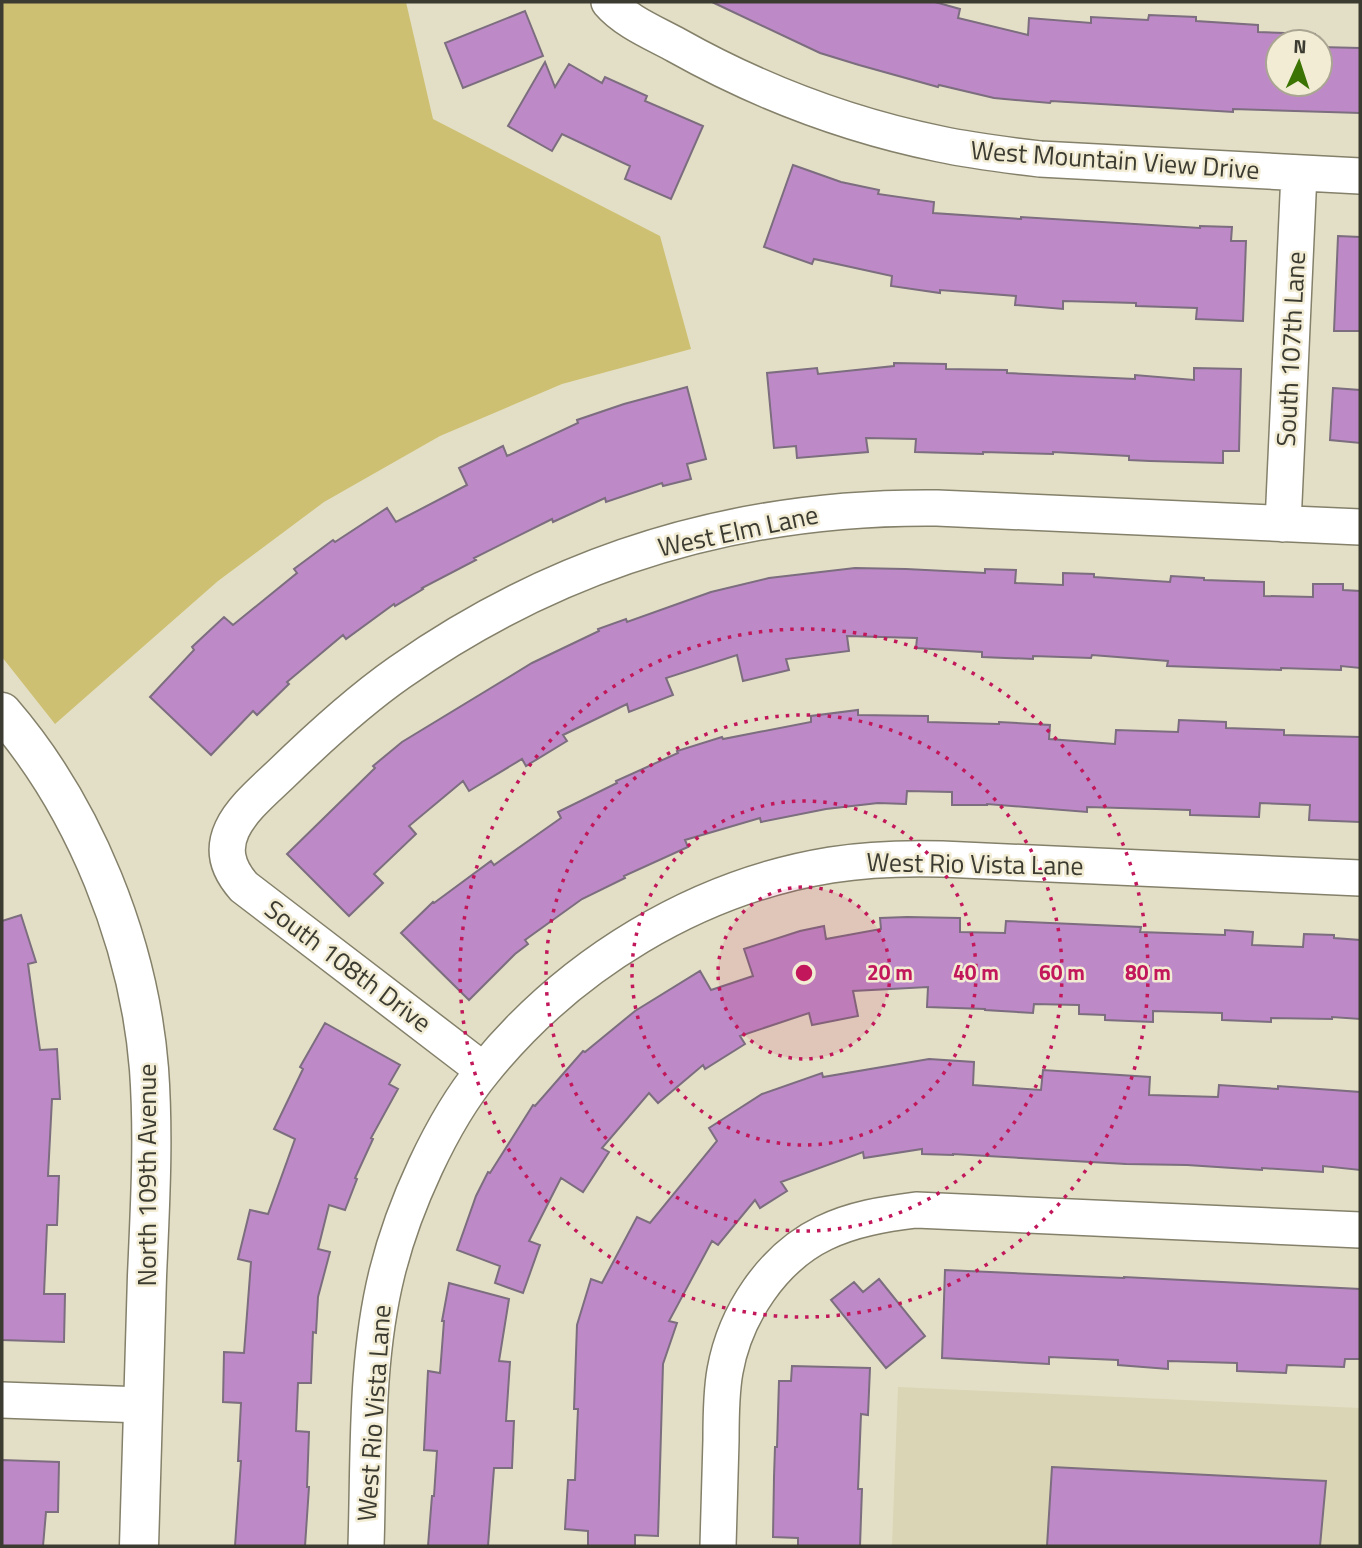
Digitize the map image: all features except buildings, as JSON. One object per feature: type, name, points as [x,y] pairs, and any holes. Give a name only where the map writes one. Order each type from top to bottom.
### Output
[{"type":"street","name":"West Mountain View Drive","points":[[609,2],[616,10],[654,33],[731,74],[810,107],[895,134],[965,149],[1040,159],[1360,176]]},
{"type":"street","name":"South 107th Lane","points":[[1283,524],[1299,173]]},
{"type":"street","name":"West Elm Lane","points":[[227,852],[228,837],[234,824],[264,790],[333,725],[399,673],[436,648],[517,602],[579,574],[697,535],[826,512],[892,508],[1360,527]]},
{"type":"street","name":"North 109th Avenue","points":[[2,712],[47,774],[81,832],[99,871],[114,909],[137,987],[144,1028],[151,1121],[139,1546]]},
{"type":"street","name":"South 108th Drive","points":[[227,852],[229,865],[244,887],[483,1070]]},
{"type":"street","name":"West Rio Vista Lane","points":[[366,1546],[373,1349],[379,1308],[400,1231],[431,1156],[459,1105],[483,1070],[555,997],[627,943],[688,909],[729,893],[796,872],[869,860],[908,859],[1360,878]]},
{"type":"street","points":[[718,1546],[724,1372],[732,1342],[758,1290],[776,1269],[822,1234],[850,1222],[885,1213],[916,1210],[1360,1230]]},
{"type":"street","points":[[2,1400],[143,1405]]},
{"type":"shaded area","points":[[2,2],[406,2],[433,119],[660,236],[691,349],[562,384],[440,436],[324,502],[218,581],[55,724],[2,657]]},
{"type":"shaded area","points":[[898,1387],[1360,1408],[1360,1546],[892,1546]]}]
